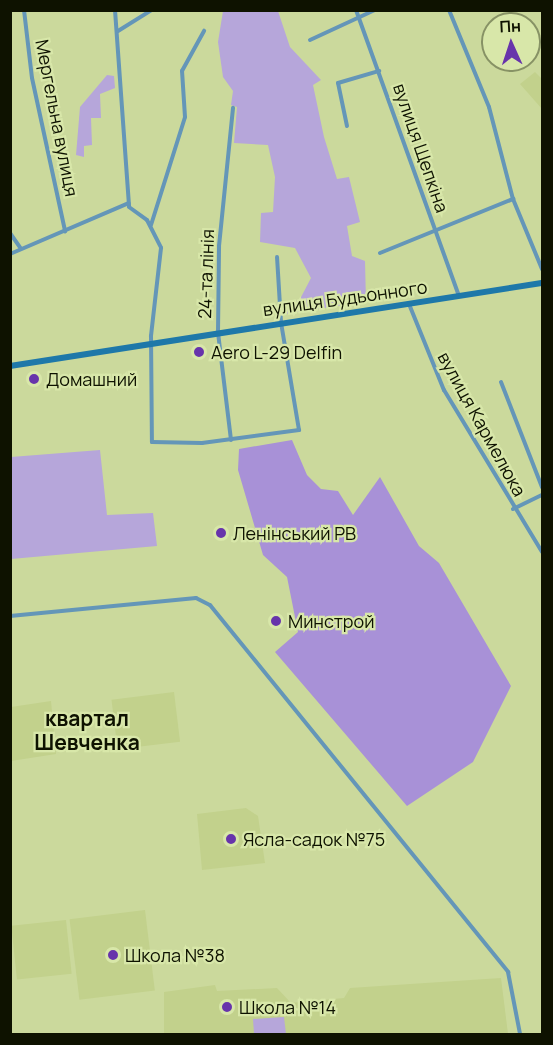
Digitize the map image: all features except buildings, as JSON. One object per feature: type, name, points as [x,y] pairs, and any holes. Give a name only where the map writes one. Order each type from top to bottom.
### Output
[{"type":"main road","name":"вулиця Будьонного","points":[[10,366],[151,342],[543,283]]},
{"type":"street","name":"Мергельна вулиця","points":[[24,10],[32,78],[65,231]]},
{"type":"street","points":[[115,10],[129,203],[151,225],[161,248],[151,342],[152,442],[231,440],[299,430],[281,322],[277,257]]},
{"type":"street","points":[[118,31],[151,10]]},
{"type":"street","name":"вулиця Щепкіна","points":[[357,10],[459,296]]},
{"type":"street","points":[[310,40],[375,10]]},
{"type":"street","points":[[449,10],[501,142],[513,199],[543,269]]},
{"type":"street","points":[[151,225],[185,117],[182,71],[204,31]]},
{"type":"street","points":[[347,126],[338,83],[379,71]]},
{"type":"street","name":"24-та лінія","points":[[231,440],[218,332],[219,246],[233,108]]},
{"type":"street","points":[[380,253],[513,199]]},
{"type":"street","points":[[10,254],[129,203]]},
{"type":"street","points":[[10,233],[21,249]]},
{"type":"street","name":"вулиця Кармелюка","points":[[409,304],[444,390],[513,508],[543,552]]},
{"type":"street","points":[[501,382],[543,488]]},
{"type":"street","points":[[513,508],[543,495]]},
{"type":"street","points":[[10,616],[196,598],[210,605],[508,972],[520,1035]]},
{"type":"shaded area","points":[[223,11],[278,11],[290,47],[321,80],[313,85],[324,137],[337,179],[349,177],[360,222],[347,226],[352,256],[365,261],[366,302],[284,314],[283,304],[299,301],[311,278],[295,248],[260,242],[261,213],[273,212],[275,177],[268,145],[234,143],[237,107],[231,105],[233,91],[223,77],[218,42]]},
{"type":"shaded area","points":[[535,72],[542,79],[542,109],[520,84]]},
{"type":"shaded area","points":[[107,75],[114,76],[115,88],[100,94],[101,118],[91,118],[92,145],[84,146],[84,157],[76,155],[80,107]]},
{"type":"shaded area","points":[[292,440],[307,475],[321,489],[338,491],[353,515],[380,477],[419,546],[439,563],[511,686],[473,762],[407,806],[275,652],[298,632],[287,577],[263,555],[238,470],[239,449]]},
{"type":"shaded area","points":[[100,450],[107,515],[153,513],[157,546],[11,559],[11,457]]},
{"type":"shaded area","points":[[174,692],[180,742],[118,749],[111,700]]},
{"type":"shaded area","points":[[51,701],[56,754],[11,761],[11,707]]},
{"type":"shaded area","name":"Ясла-садок №75","points":[[246,808],[258,816],[265,863],[202,870],[197,814]]},
{"type":"shaded area","name":"Школа №38","points":[[145,910],[155,990],[79,1000],[70,919]]},
{"type":"shaded area","points":[[66,920],[72,974],[17,979],[11,926]]},
{"type":"shaded area","points":[[501,978],[508,1034],[164,1034],[164,992],[215,985],[217,991],[277,988],[291,1003],[344,998],[350,988]]},
{"type":"shaded area","points":[[284,1017],[286,1034],[254,1034],[253,1019]]},
{"type":"place","name":"Aero L-29 Delfin","points":[[199,352]]},
{"type":"place","name":"Домашний","points":[[34,379]]},
{"type":"place","name":"Ленінський РВ","points":[[221,533]]},
{"type":"place","name":"Минстрой","points":[[276,621]]},
{"type":"place","name":"Ясла-садок №75","points":[[231,839]]},
{"type":"place","name":"Школа №38","points":[[113,955]]},
{"type":"place","name":"Школа №14","points":[[227,1007]]},
{"type":"district","name":"квартал Шевченка","points":[[87,730]]}]
